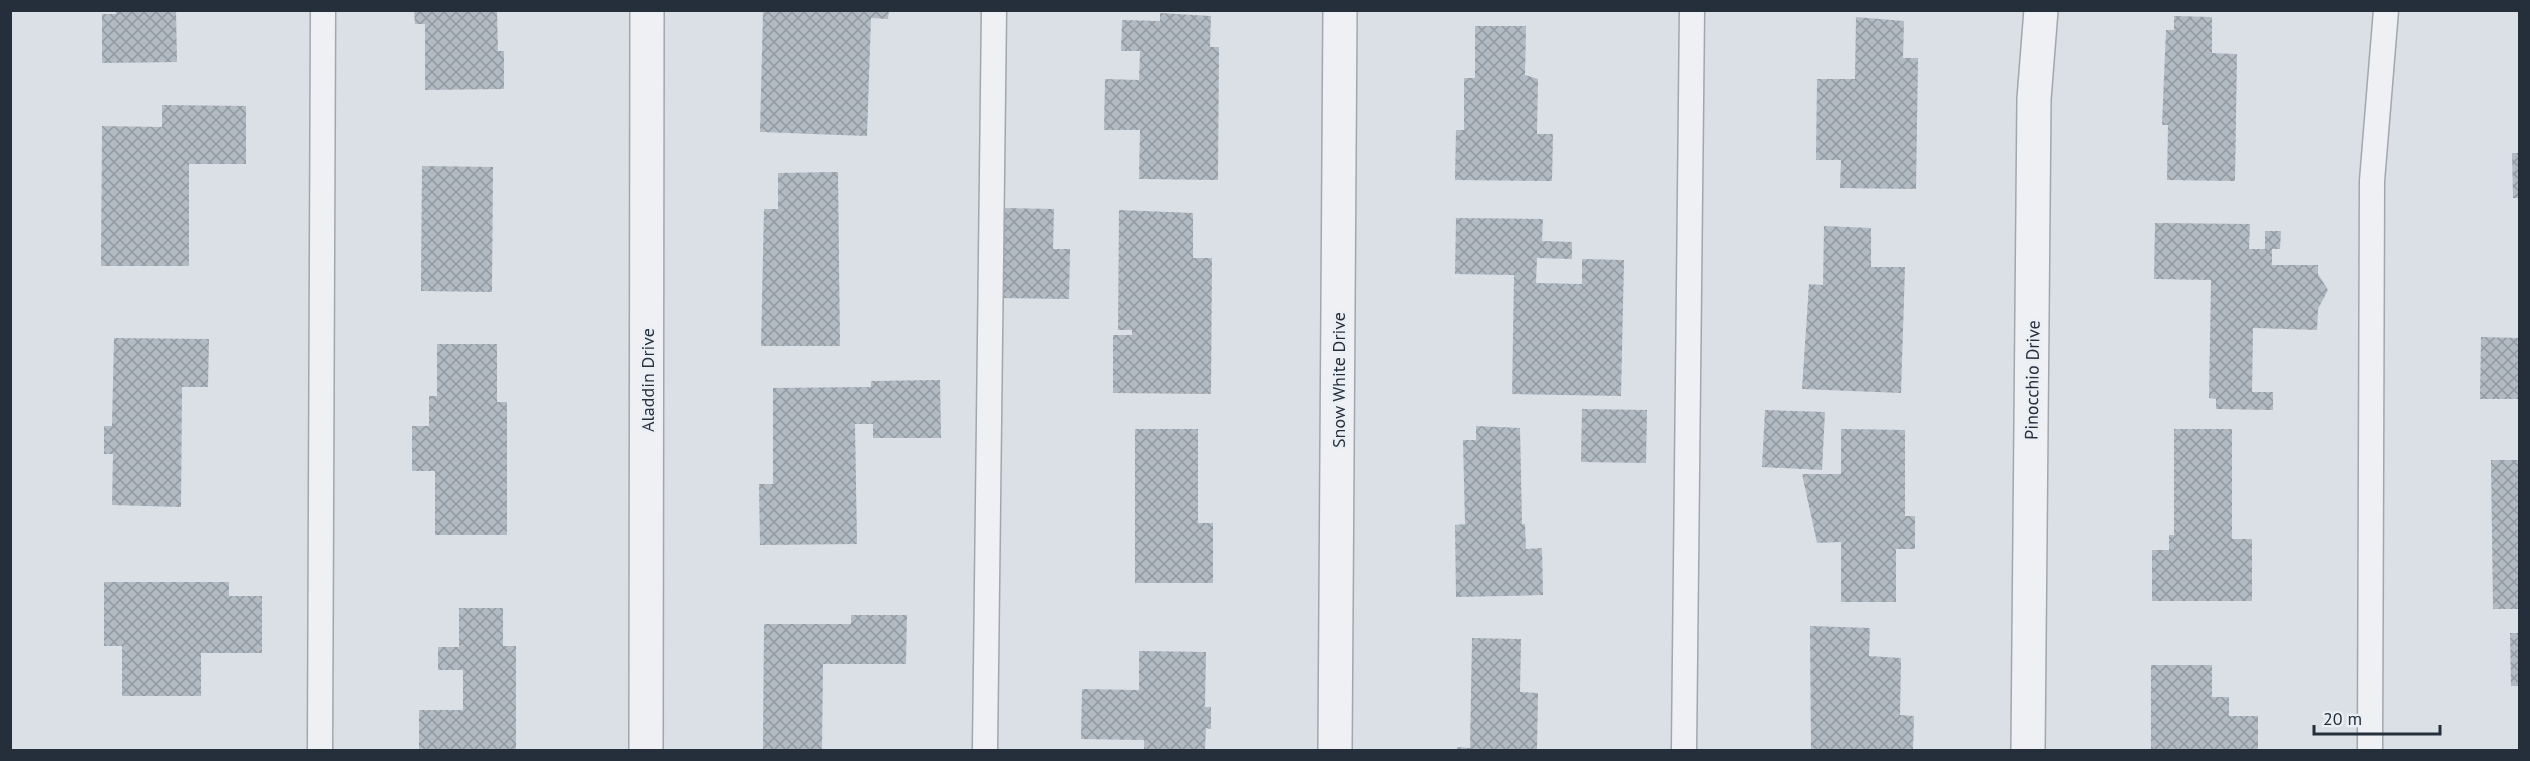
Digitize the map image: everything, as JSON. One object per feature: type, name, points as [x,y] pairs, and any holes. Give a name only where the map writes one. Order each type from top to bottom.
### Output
[{"type":"street","name":"Aladdin Drive","points":[[646,750],[647,10]]},
{"type":"street","name":"Snow White Drive","points":[[1335,750],[1340,10]]},
{"type":"street","name":"Pinocchio Drive","points":[[2028,750],[2034,99],[2041,10]]},
{"type":"lane","points":[[320,750],[323,10]]},
{"type":"lane","points":[[985,750],[994,10]]},
{"type":"lane","points":[[1684,750],[1692,10]]},
{"type":"lane","points":[[2370,750],[2372,181],[2386,10]]},
{"type":"building","points":[[116,10],[176,10],[177,62],[102,63],[102,14],[116,14]]},
{"type":"building","points":[[414,10],[497,10],[498,51],[504,51],[504,89],[425,90],[425,24],[415,24]]},
{"type":"building","points":[[763,10],[889,10],[888,19],[871,18],[867,136],[760,132]]},
{"type":"building","points":[[1160,13],[1211,16],[1210,47],[1219,47],[1218,180],[1139,179],[1140,130],[1104,130],[1105,79],[1139,80],[1140,51],[1121,51],[1122,20],[1160,21]]},
{"type":"building","points":[[2174,16],[2212,17],[2212,53],[2237,54],[2235,181],[2167,180],[2168,125],[2162,125],[2166,30],[2174,30]]},
{"type":"building","points":[[1856,17],[1904,21],[1903,58],[1918,58],[1916,189],[1840,188],[1841,160],[1816,160],[1817,79],[1855,79]]},
{"type":"building","points":[[1475,26],[1526,26],[1525,75],[1538,79],[1537,134],[1553,134],[1552,181],[1455,180],[1456,130],[1464,130],[1464,78],[1475,78]]},
{"type":"building","points":[[162,105],[246,106],[246,164],[189,164],[189,266],[101,266],[102,126],[162,127]]},
{"type":"building","points":[[2512,153],[2520,153],[2520,198],[2513,198]]},
{"type":"building","points":[[422,166],[493,167],[492,292],[421,291]]},
{"type":"building","points":[[838,172],[840,346],[761,346],[764,209],[778,209],[778,173]]},
{"type":"building","points":[[1001,208],[1054,209],[1053,249],[1070,249],[1069,299],[999,298]]},
{"type":"building","points":[[1119,210],[1193,213],[1193,258],[1212,258],[1211,394],[1113,393],[1113,335],[1132,335],[1132,330],[1118,330]]},
{"type":"building","points":[[1456,218],[1543,219],[1542,241],[1572,242],[1572,259],[1537,258],[1536,283],[1582,284],[1582,259],[1624,260],[1621,396],[1512,394],[1514,275],[1455,274]]},
{"type":"building","points":[[2155,223],[2250,224],[2249,249],[2265,249],[2265,231],[2281,231],[2280,249],[2272,249],[2272,265],[2318,265],[2318,274],[2328,290],[2318,309],[2317,330],[2253,328],[2252,392],[2273,392],[2273,410],[2216,409],[2216,399],[2209,398],[2211,280],[2154,279]]},
{"type":"building","points":[[1824,226],[1871,228],[1871,267],[1905,267],[1901,393],[1802,389],[1809,284],[1823,285]]},
{"type":"building","points":[[2481,337],[2520,338],[2520,399],[2480,399]]},
{"type":"building","points":[[114,338],[209,339],[208,387],[182,387],[181,507],[112,505],[113,454],[104,454],[104,426],[112,426]]},
{"type":"building","points":[[437,344],[497,344],[497,402],[507,402],[507,535],[435,535],[435,471],[412,471],[412,426],[429,426],[429,396],[437,396]]},
{"type":"building","points":[[940,380],[941,438],[873,438],[873,424],[855,424],[857,544],[760,545],[759,484],[773,484],[773,388],[871,387],[871,381]]},
{"type":"building","points":[[1582,409],[1647,410],[1646,463],[1581,462]]},
{"type":"building","points":[[1765,410],[1825,412],[1822,470],[1762,467]]},
{"type":"building","points":[[1476,426],[1520,428],[1522,524],[1525,524],[1526,549],[1542,548],[1543,595],[1456,597],[1455,525],[1465,524],[1463,440],[1476,440]]},
{"type":"building","points":[[1135,429],[1198,429],[1198,523],[1213,523],[1213,583],[1135,583]]},
{"type":"building","points":[[1841,429],[1905,430],[1905,516],[1915,516],[1915,549],[1896,549],[1896,602],[1841,602],[1841,542],[1817,543],[1802,474],[1841,474]]},
{"type":"building","points":[[2174,429],[2232,429],[2232,539],[2252,539],[2252,601],[2152,601],[2152,550],[2169,550],[2169,535],[2174,535]]},
{"type":"building","points":[[2491,460],[2520,460],[2520,609],[2493,609]]},
{"type":"building","points":[[104,582],[229,582],[229,596],[262,596],[262,653],[201,653],[201,696],[122,696],[122,646],[104,646]]},
{"type":"building","points":[[459,608],[503,608],[503,646],[516,646],[516,750],[419,750],[419,710],[463,710],[463,670],[438,670],[438,647],[459,647]]},
{"type":"building","points":[[851,615],[907,615],[906,664],[823,664],[822,750],[763,750],[764,624],[851,624]]},
{"type":"building","points":[[1810,626],[1870,628],[1869,656],[1901,658],[1900,715],[1914,716],[1913,750],[1811,749]]},
{"type":"building","points":[[2510,633],[2520,633],[2520,686],[2511,686]]},
{"type":"building","points":[[1472,638],[1521,639],[1520,692],[1538,693],[1537,750],[1457,750],[1457,747],[1470,748]]},
{"type":"building","points":[[1139,651],[1206,652],[1205,707],[1211,707],[1211,729],[1206,728],[1205,750],[1144,750],[1144,740],[1081,739],[1082,689],[1139,690]]},
{"type":"building","points":[[2151,665],[2212,665],[2212,697],[2229,697],[2229,716],[2258,716],[2258,750],[2151,750]]}]
